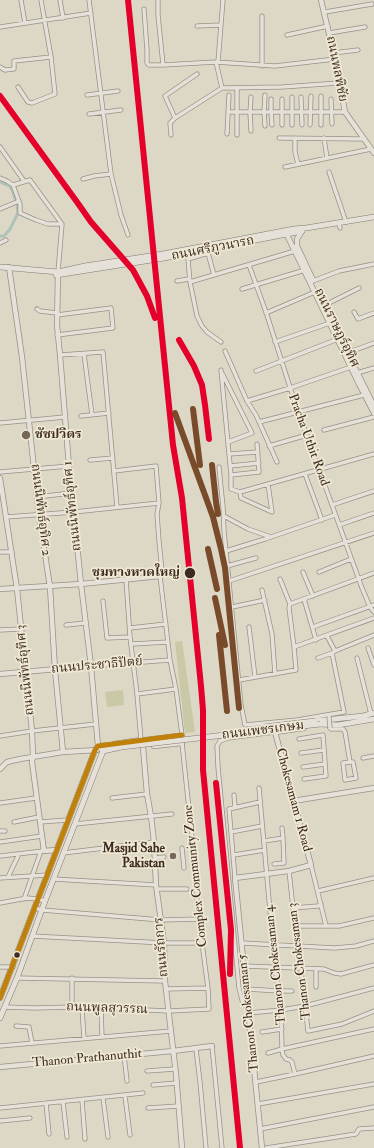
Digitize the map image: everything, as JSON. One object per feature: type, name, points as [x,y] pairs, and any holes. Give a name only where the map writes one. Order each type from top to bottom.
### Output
[{"type":"main road","name":"ถนนศรีภูวนารถ","points":[[58,274],[85,266],[289,232],[339,226],[346,222],[374,217]]},
{"type":"main road","name":"ถนนศรีภูวนารถ","points":[[0,267],[58,274],[208,252],[289,232]]},
{"type":"main road","name":"ถนนศรีภูวนารถ","points":[[0,270],[10,269]]},
{"type":"main road","name":"ถนนเพชรเกษม","points":[[96,748],[317,722],[364,718],[373,715]]},
{"type":"main road","name":"ถนนเพชรเกษม","points":[[103,750],[121,746]]},
{"type":"main road","points":[[0,998],[96,748]]},
{"type":"main road","points":[[0,1018],[17,978],[53,879],[103,750]]},
{"type":"street","points":[[21,0],[25,23]]},
{"type":"street","points":[[18,87],[28,102],[32,103],[55,94],[51,57],[41,0]]},
{"type":"street","points":[[60,0],[63,18]]},
{"type":"street","points":[[89,0],[102,93],[111,174],[121,215],[128,235]]},
{"type":"street","points":[[158,0],[163,65]]},
{"type":"street","points":[[222,88],[217,62],[223,0]]},
{"type":"street","name":"ถนนพลพิชัย","points":[[321,0],[325,12],[345,112],[372,151]]},
{"type":"street","points":[[325,12],[372,4]]},
{"type":"street","points":[[144,9],[147,63],[151,65],[217,62],[275,66],[334,56],[358,50]]},
{"type":"street","points":[[0,27],[91,13]]},
{"type":"street","points":[[262,16],[262,66]]},
{"type":"street","points":[[197,26],[221,25]]},
{"type":"street","points":[[287,35],[328,26]]},
{"type":"street","points":[[329,33],[365,27]]},
{"type":"street","points":[[0,67],[5,70],[14,69],[14,61],[51,57]]},
{"type":"street","points":[[175,118],[164,96],[197,74]]},
{"type":"street","points":[[171,134],[170,124],[175,118],[222,88],[282,87],[339,83]]},
{"type":"street","points":[[237,88],[237,135]]},
{"type":"street","points":[[87,95],[118,91]]},
{"type":"street","points":[[227,134],[229,95]]},
{"type":"street","points":[[264,126],[265,95]]},
{"type":"street","points":[[310,125],[311,96]]},
{"type":"street","points":[[321,96],[321,125]]},
{"type":"street","points":[[251,97],[251,132]]},
{"type":"street","points":[[292,97],[292,125]]},
{"type":"street","points":[[301,97],[302,125]]},
{"type":"street","points":[[271,99],[272,125]]},
{"type":"street","points":[[282,99],[282,125]]},
{"type":"street","points":[[332,99],[332,124]]},
{"type":"street","points":[[89,114],[121,110]]},
{"type":"street","points":[[228,112],[345,112]]},
{"type":"street","points":[[278,138],[364,139]]},
{"type":"street","points":[[295,138],[295,152],[298,164]]},
{"type":"street","points":[[324,138],[327,158]]},
{"type":"street","points":[[0,147],[22,182]]},
{"type":"street","points":[[285,168],[327,158],[372,151]]},
{"type":"street","points":[[329,172],[346,222]]},
{"type":"street","points":[[83,179],[111,174]]},
{"type":"street","points":[[0,178],[13,185],[20,213],[48,224],[62,224]]},
{"type":"street","points":[[13,185],[30,180],[62,224]]},
{"type":"street","points":[[0,209],[17,202]]},
{"type":"street","name":"ถนนนิพัทธ์อุทิศ 1","points":[[62,224],[58,274],[58,335],[69,466],[85,623],[91,666],[96,724],[96,748]]},
{"type":"street","points":[[296,249],[297,239],[304,230]]},
{"type":"street","points":[[289,232],[304,270],[374,413]]},
{"type":"street","points":[[277,236],[286,238],[296,249]]},
{"type":"street","points":[[0,243],[6,240]]},
{"type":"street","points":[[177,281],[214,275],[296,249]]},
{"type":"street","name":"ถนนราษฏร์อุทิศ","points":[[296,249],[313,281],[366,395],[374,406]]},
{"type":"street","points":[[214,275],[208,252],[188,259],[190,280],[197,316],[207,332],[221,342]]},
{"type":"street","points":[[313,281],[339,271],[374,264]]},
{"type":"street","name":"Pracha Uthit Road","points":[[249,265],[298,412],[339,526],[359,579],[374,612]]},
{"type":"street","name":"ถนนนิพัทธ์อุทิศ 2","points":[[10,269],[30,420],[39,515],[50,586],[55,670],[60,728],[64,752]]},
{"type":"street","points":[[242,290],[304,270]]},
{"type":"street","points":[[324,305],[359,288]]},
{"type":"street","points":[[266,313],[315,292]]},
{"type":"street","points":[[37,309],[40,311],[57,314],[111,308],[113,328],[58,335]]},
{"type":"street","points":[[354,312],[358,319],[374,313]]},
{"type":"street","points":[[275,342],[330,323]]},
{"type":"street","points":[[256,371],[339,339]]},
{"type":"street","points":[[347,353],[374,343]]},
{"type":"street","points":[[225,351],[247,401],[259,422],[277,462]]},
{"type":"street","points":[[60,355],[103,352],[118,507]]},
{"type":"street","points":[[84,354],[92,415]]},
{"type":"street","points":[[247,401],[351,367]]},
{"type":"street","points":[[357,373],[374,368]]},
{"type":"street","points":[[228,442],[252,433],[221,370],[231,489],[240,492],[374,454]]},
{"type":"street","points":[[259,422],[374,393]]},
{"type":"street","points":[[81,416],[109,413]]},
{"type":"street","points":[[0,422],[65,417]]},
{"type":"street","points":[[324,430],[374,417]]},
{"type":"street","points":[[269,446],[307,435]]},
{"type":"street","points":[[231,475],[258,472],[260,470],[257,444]]},
{"type":"street","points":[[229,454],[258,452]]},
{"type":"street","points":[[90,460],[113,458]]},
{"type":"street","points":[[230,466],[259,463]]},
{"type":"street","points":[[0,472],[69,466]]},
{"type":"street","name":"Complex Community Zone","points":[[114,472],[156,466],[159,503],[157,514],[162,571],[160,576],[170,660],[176,689],[182,735],[199,920],[203,943],[209,1009]]},
{"type":"street","points":[[219,467],[227,566],[246,736]]},
{"type":"street","points":[[305,474],[322,520]]},
{"type":"street","name":"ถนนนิพัทธ์อุทิศ 3","points":[[0,478],[17,589],[32,731],[32,762],[43,851]]},
{"type":"street","points":[[240,492],[241,498],[272,512],[268,484]]},
{"type":"street","points":[[332,505],[374,491]]},
{"type":"street","points":[[37,497],[72,493]]},
{"type":"street","points":[[6,518],[159,503]]},
{"type":"street","points":[[339,526],[374,513]]},
{"type":"street","points":[[224,516],[248,529],[271,537]]},
{"type":"street","points":[[226,551],[336,516]]},
{"type":"street","points":[[229,581],[374,533]]},
{"type":"street","points":[[0,552],[12,552]]},
{"type":"street","points":[[227,566],[256,558]]},
{"type":"street","points":[[319,572],[351,559]]},
{"type":"street","points":[[303,572],[313,596]]},
{"type":"street","points":[[290,604],[374,573]]},
{"type":"street","points":[[0,589],[81,584],[160,576]]},
{"type":"street","points":[[239,680],[296,670],[289,608],[290,604],[280,579]]},
{"type":"street","points":[[126,580],[130,637],[142,740]]},
{"type":"street","points":[[262,590],[272,634],[275,674]]},
{"type":"street","points":[[304,599],[316,640]]},
{"type":"street","points":[[102,600],[107,638],[130,637]]},
{"type":"street","points":[[232,606],[265,600]]},
{"type":"street","points":[[313,627],[372,606]]},
{"type":"street","points":[[294,647],[374,618]]},
{"type":"street","points":[[66,625],[85,623]]},
{"type":"street","points":[[130,628],[166,624]]},
{"type":"street","points":[[249,628],[255,678]]},
{"type":"street","points":[[0,630],[21,629]]},
{"type":"street","points":[[318,658],[374,635]]},
{"type":"street","points":[[245,725],[328,716],[344,712],[333,652],[327,636]]},
{"type":"street","points":[[132,644],[168,642]]},
{"type":"street","points":[[368,648],[374,664]]},
{"type":"street","points":[[357,658],[373,715]]},
{"type":"street","name":"ถนนประชาธิปัตย์","points":[[0,674],[170,660]]},
{"type":"street","points":[[137,694],[176,689]]},
{"type":"street","points":[[328,716],[331,729],[343,729],[345,732],[350,762],[353,762],[356,778],[345,780],[343,763],[350,762]]},
{"type":"street","name":"Chokesamam 1 Road","points":[[311,865],[275,732],[298,729],[317,722]]},
{"type":"street","points":[[0,736],[96,724]]},
{"type":"street","points":[[275,732],[230,738],[220,741],[217,749],[239,988],[242,1000],[248,1011],[281,1010],[305,1006],[374,988]]},
{"type":"street","points":[[0,769],[7,762],[33,756],[182,735]]},
{"type":"street","points":[[299,739],[323,735],[326,776],[304,779]]},
{"type":"street","points":[[96,748],[103,750],[182,743]]},
{"type":"street","name":"ถนนรัถการ","points":[[143,747],[164,943],[165,981],[176,1069],[182,1148]]},
{"type":"street","points":[[301,753],[324,750]]},
{"type":"street","points":[[363,758],[374,756]]},
{"type":"street","points":[[302,767],[325,764]]},
{"type":"street","name":"Thanon Chokesaman 4","points":[[259,788],[275,967],[281,1010],[282,1050]]},
{"type":"street","points":[[293,801],[374,788]]},
{"type":"street","points":[[112,798],[147,794]]},
{"type":"street","points":[[234,795],[235,807]]},
{"type":"street","points":[[0,803],[36,798]]},
{"type":"street","points":[[260,802],[229,809],[235,878],[267,874],[311,865],[326,926]]},
{"type":"street","points":[[75,824],[172,814]]},
{"type":"street","points":[[14,822],[68,820]]},
{"type":"street","points":[[232,832],[262,826]]},
{"type":"street","points":[[274,864],[284,863],[282,828]]},
{"type":"street","points":[[0,831],[5,830]]},
{"type":"street","points":[[0,842],[42,836]]},
{"type":"street","points":[[264,841],[283,838]]},
{"type":"street","points":[[63,853],[154,842]]},
{"type":"street","points":[[182,848],[184,868]]},
{"type":"street","points":[[0,856],[56,850]]},
{"type":"street","points":[[234,854],[264,850]]},
{"type":"street","points":[[24,899],[43,851]]},
{"type":"street","points":[[8,877],[19,854]]},
{"type":"street","points":[[155,858],[164,857]]},
{"type":"street","name":"Thanon Chokesaman 3","points":[[289,870],[294,926],[301,968],[308,1031],[342,1024],[374,1011]]},
{"type":"street","points":[[0,878],[47,875]]},
{"type":"street","name":"Thanon Chokesaman 5","points":[[235,878],[262,1148]]},
{"type":"street","points":[[318,891],[374,878]]},
{"type":"street","points":[[53,879],[187,889]]},
{"type":"street","points":[[0,903],[24,899],[38,899],[45,901]]},
{"type":"street","points":[[293,908],[318,906],[321,904]]},
{"type":"street","points":[[35,908],[42,910],[161,920],[199,920]]},
{"type":"street","points":[[294,926],[339,926],[374,918]]},
{"type":"street","points":[[32,936],[164,943],[203,943]]},
{"type":"street","points":[[242,943],[335,948],[356,946],[374,941]]},
{"type":"street","points":[[244,966],[324,969],[341,974],[374,964]]},
{"type":"street","points":[[0,967],[13,967]]},
{"type":"street","points":[[316,969],[316,987]]},
{"type":"street","points":[[17,978],[165,981]]},
{"type":"street","points":[[72,978],[72,1007]]},
{"type":"street","points":[[166,989],[208,988]]},
{"type":"street","points":[[247,988],[292,991]]},
{"type":"street","name":"ถนนพูลสุวรรณ","points":[[5,1007],[72,1007],[169,1011],[209,1009]]},
{"type":"street","points":[[82,1008],[84,1038]]},
{"type":"street","points":[[100,1008],[102,1037]]},
{"type":"street","points":[[16,1026],[29,1027],[32,1043]]},
{"type":"street","points":[[262,1032],[282,1029]]},
{"type":"street","points":[[268,1053],[374,1029]]},
{"type":"street","points":[[0,1046],[171,1031]]},
{"type":"street","points":[[212,1046],[222,1148]]},
{"type":"street","name":"Thanon Prathanuthit","points":[[0,1067],[212,1046]]},
{"type":"street","points":[[196,1048],[206,1148]]},
{"type":"street","points":[[282,1050],[286,1059],[292,1062],[295,1074]]},
{"type":"street","points":[[124,1055],[127,1081]]},
{"type":"street","points":[[256,1082],[374,1056]]},
{"type":"street","points":[[147,1071],[176,1069]]},
{"type":"street","points":[[153,1084],[177,1083]]},
{"type":"street","points":[[258,1104],[374,1084]]},
{"type":"street","points":[[0,1108],[143,1093]]},
{"type":"street","points":[[125,1096],[130,1135]]},
{"type":"street","points":[[102,1098],[108,1137]]},
{"type":"street","points":[[82,1100],[85,1139]]},
{"type":"street","points":[[63,1102],[67,1137]]},
{"type":"street","points":[[46,1103],[49,1134]]},
{"type":"street","points":[[148,1108],[179,1106]]},
{"type":"street","points":[[260,1129],[374,1107]]},
{"type":"street","points":[[0,1121],[30,1118]]},
{"type":"street","points":[[266,1148],[356,1134],[359,1129],[374,1128]]},
{"type":"green space","points":[[182,641],[195,732],[185,733],[175,642]]},
{"type":"green space","points":[[123,690],[124,705],[107,707],[105,692]]},
{"type":"waterway","points":[[0,182],[10,186],[17,205],[18,213],[10,229],[4,236],[0,236]]},
{"type":"transit line","points":[[128,0],[173,445],[182,498],[201,686],[203,710],[203,770],[240,1148]]},
{"type":"transit line","points":[[0,96],[91,222],[133,270],[147,296],[155,318]]},
{"type":"transit line","points":[[179,340],[194,366],[202,385],[209,439]]},
{"type":"transit line","points":[[193,409],[200,465]]},
{"type":"transit line","points":[[175,413],[213,517],[221,549],[225,568],[239,708]]},
{"type":"transit line","points":[[212,465],[218,514]]},
{"type":"transit line","points":[[208,549],[217,589]]},
{"type":"transit line","points":[[215,598],[225,645]]},
{"type":"transit line","points":[[219,635],[227,711]]},
{"type":"transit line","points":[[0,998],[95,750],[98,746],[182,735]]},
{"type":"transit line","points":[[216,783],[231,930],[230,974]]},
{"type":"place","name":"ชัชปวิตร","points":[[26,435]]},
{"type":"place","name":"ชุมทางหาดใหญ่","points":[[190,573]]},
{"type":"place","name":"Masjid Sahe Pakistan","points":[[173,856]]}]
